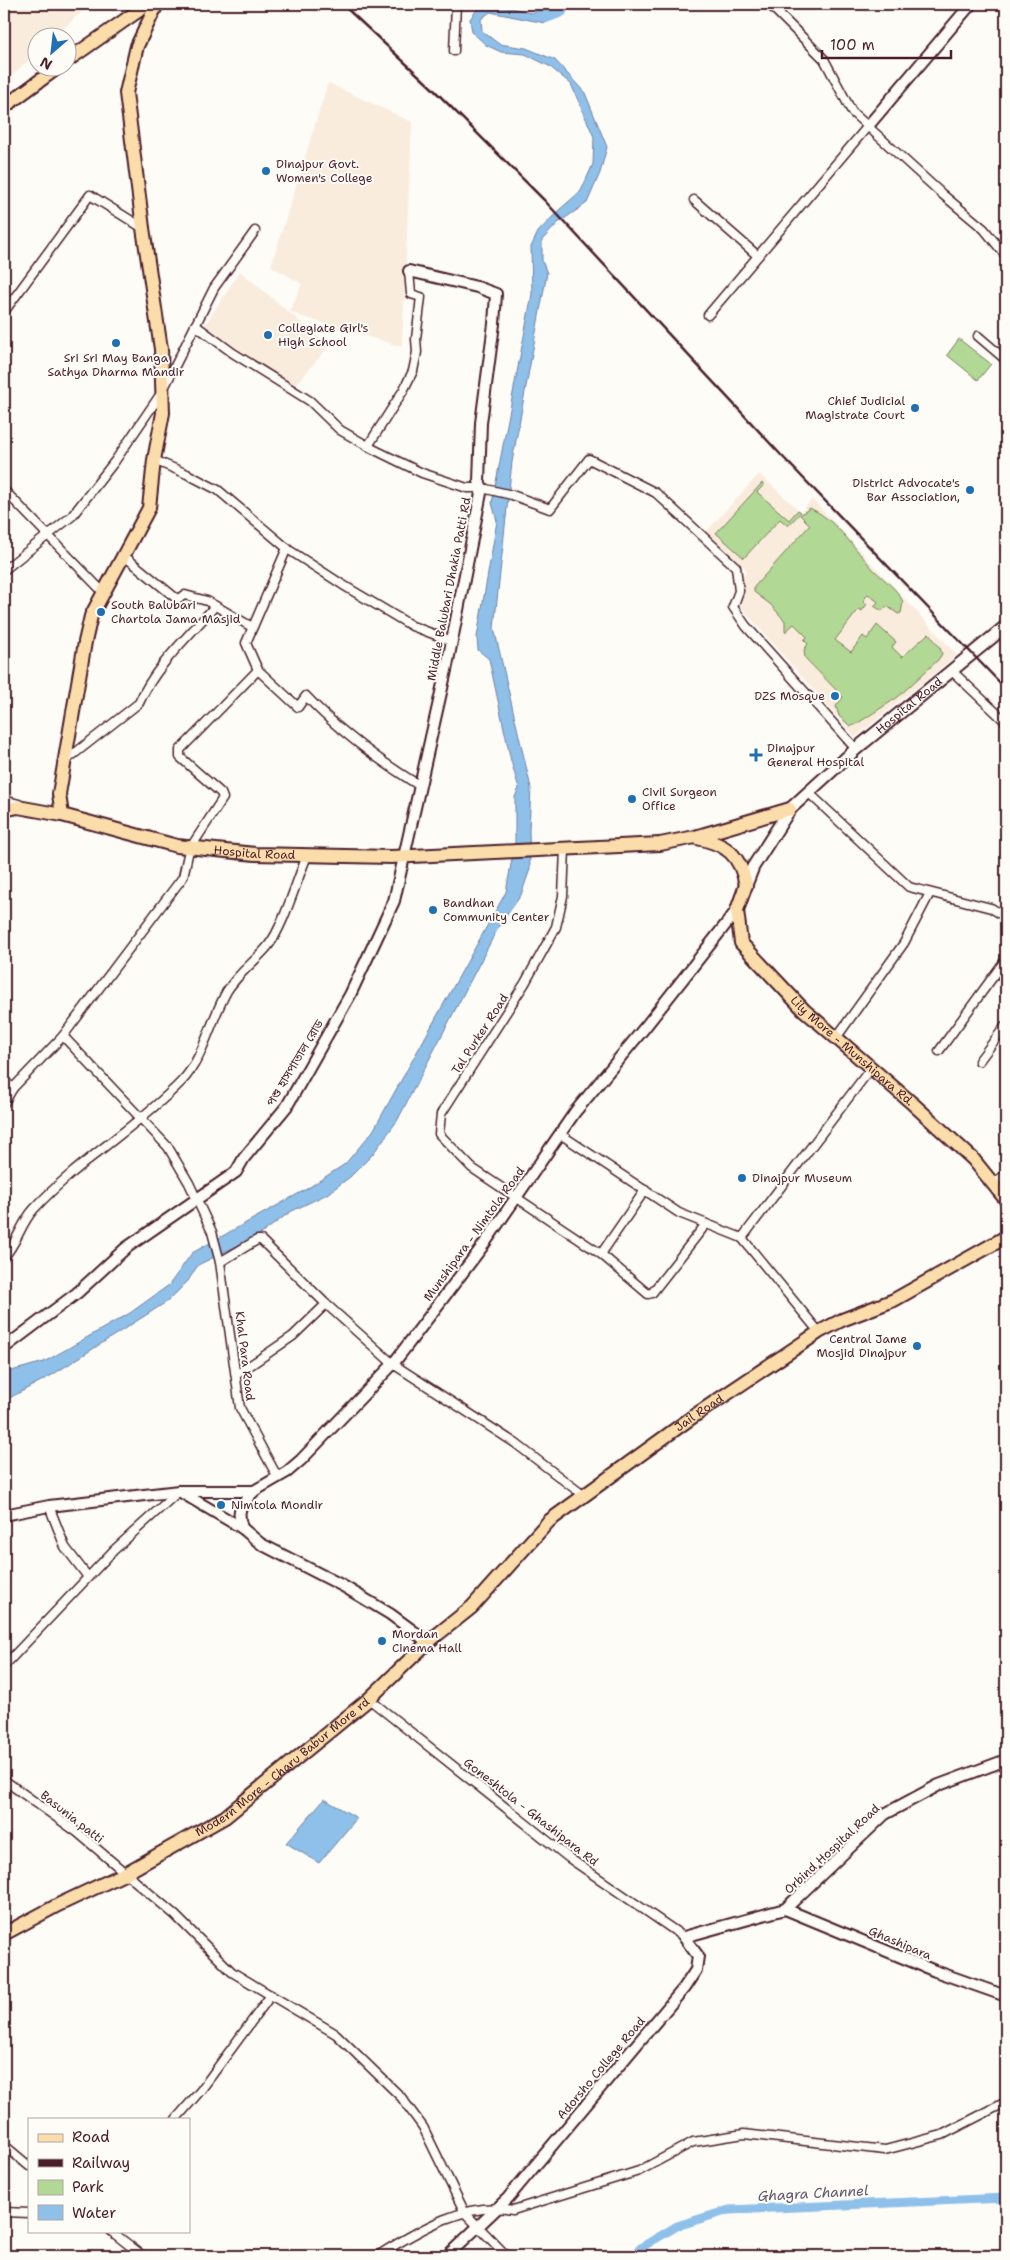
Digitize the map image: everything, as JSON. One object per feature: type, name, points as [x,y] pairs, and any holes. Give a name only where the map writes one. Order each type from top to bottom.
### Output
[{"type":"main road","points":[[78,53],[148,4]]},
{"type":"main road","points":[[62,815],[60,794],[64,762],[91,616],[149,508],[154,460],[163,413],[161,349],[126,93],[137,46],[157,4]]},
{"type":"main road","points":[[4,107],[43,78]]},
{"type":"main road","name":"Hospital Road","points":[[746,885],[753,867],[790,809],[856,749],[1006,626]]},
{"type":"main road","name":"Hospital Road","points":[[4,810],[18,807],[62,815],[190,848],[255,854],[307,856],[403,856],[534,852],[660,844],[695,837],[790,809]]},
{"type":"main road","points":[[695,837],[719,843],[731,852],[743,870],[746,885]]},
{"type":"main road","name":"Lily More - Munshipara Rd.","points":[[746,885],[737,910],[742,943],[804,1010],[973,1159],[1006,1200]]},
{"type":"main road","name":"Jail Road","points":[[428,1642],[472,1607],[549,1521],[583,1495],[819,1332],[842,1320],[894,1300],[1006,1237]]},
{"type":"main road","name":"Modern More - Charu Babur More rd","points":[[5,1931],[124,1874],[225,1817],[369,1699],[428,1642]]},
{"type":"street","points":[[454,51],[456,4]]},
{"type":"street","points":[[769,4],[824,59],[852,112],[942,194],[984,229],[1006,256]]},
{"type":"street","points":[[708,315],[970,4]]},
{"type":"street","points":[[4,312],[90,195],[143,228]]},
{"type":"street","points":[[694,200],[758,256]]},
{"type":"street","points":[[4,570],[72,516],[115,461],[162,392],[214,288],[254,231]]},
{"type":"street","points":[[368,446],[403,391],[413,370],[417,352],[416,339],[421,297],[411,294],[409,271]]},
{"type":"street","name":"Middle Balubari Dhakia Patti Rd","points":[[403,856],[452,641],[482,488],[479,481],[481,423],[496,294],[477,287],[409,271]]},
{"type":"street","points":[[195,325],[233,353],[310,401],[340,430],[422,473],[468,488],[482,488],[512,495],[550,509],[589,459],[656,493],[736,567],[740,591],[733,607],[746,626],[856,749]]},
{"type":"street","points":[[978,336],[1006,360]]},
{"type":"street","points":[[154,460],[218,490],[287,548],[342,585],[412,626],[452,641]]},
{"type":"street","points":[[4,490],[103,592]]},
{"type":"street","points":[[287,548],[246,643],[258,670],[298,707],[306,696],[324,715],[359,745],[420,786]]},
{"type":"street","points":[[123,555],[177,599],[185,595],[215,606],[252,627]]},
{"type":"street","points":[[64,762],[139,703],[144,692],[171,656],[215,606]]},
{"type":"street","points":[[4,1103],[13,1088],[63,1036],[183,877],[190,848],[223,798],[221,793],[180,758],[180,750],[258,670]]},
{"type":"street","points":[[952,672],[1006,722]]},
{"type":"street","points":[[808,792],[909,888],[991,908],[1006,917]]},
{"type":"street","points":[[4,800],[62,815]]},
{"type":"street","name":"Tal Purker Road","points":[[565,849],[563,896],[556,927],[525,983],[441,1114],[439,1134],[472,1168],[601,1254],[648,1294],[651,1294],[706,1224]]},
{"type":"street","points":[[4,1257],[33,1210],[102,1148],[141,1118],[182,1081],[198,1059],[212,1020],[228,989],[242,971],[269,946],[279,927],[307,856]]},
{"type":"street","name":"পশু হাসপাতাল রোড","points":[[4,1348],[77,1293],[126,1248],[236,1172],[244,1158],[287,1106],[350,995],[394,901],[403,856]]},
{"type":"street","points":[[836,1038],[904,943],[930,893]]},
{"type":"street","name":"Munshipara - Nimtola Road","points":[[4,1515],[49,1506],[179,1491],[254,1491],[278,1478],[316,1446],[393,1364],[482,1247],[560,1134],[737,910]]},
{"type":"street","points":[[939,1051],[1006,959]]},
{"type":"street","points":[[979,1061],[1006,1025]]},
{"type":"street","name":"Khal Para Road","points":[[63,1036],[168,1147],[196,1198],[212,1232],[220,1260],[240,1408],[278,1478]]},
{"type":"street","points":[[742,1238],[871,1068]]},
{"type":"street","points":[[4,1081],[13,1088]]},
{"type":"street","points":[[560,1134],[679,1213],[742,1238],[819,1332]]},
{"type":"street","points":[[993,1184],[1006,1174]]},
{"type":"street","points":[[601,1254],[645,1190]]},
{"type":"street","points":[[220,1260],[257,1240],[262,1240],[326,1304],[393,1364],[515,1443],[583,1495]]},
{"type":"street","points":[[236,1375],[293,1336],[326,1304]]},
{"type":"street","points":[[4,1666],[88,1577],[179,1491],[242,1528],[261,1544],[343,1586],[390,1614],[428,1642]]},
{"type":"street","points":[[242,1528],[239,1512],[242,1504],[254,1491]]},
{"type":"street","points":[[49,1506],[65,1547],[88,1577]]},
{"type":"street","name":"Goneshtola - Ghashipara Rd","points":[[369,1699],[569,1858],[684,1937]]},
{"type":"street","name":"Orbind Hospital Road","points":[[785,1909],[885,1814],[938,1785],[1006,1760]]},
{"type":"street","name":"Basunia patti","points":[[4,1780],[77,1832],[174,1915],[232,1972],[336,2034],[401,2097],[423,2127],[465,2213],[507,2256]]},
{"type":"street","points":[[684,1937],[785,1909]]},
{"type":"street","name":"Ghashipara","points":[[785,1909],[935,1971],[1006,1996]]},
{"type":"street","name":"Adorsho College Road","points":[[447,2256],[508,2198],[684,1988],[696,1970],[698,1956],[684,1937]]},
{"type":"street","points":[[177,2118],[201,2090],[271,1995]]},
{"type":"street","points":[[377,2256],[410,2236],[465,2213],[498,2206],[513,2210],[639,2171],[693,2142],[744,2134],[885,2150],[942,2135],[1006,2102]]},
{"type":"street","points":[[4,2145],[28,2165]]},
{"type":"street","points":[[4,2212],[28,2214]]},
{"type":"street","points":[[112,2232],[143,2256]]},
{"type":"shaded area","points":[[4,4],[90,4],[64,28],[28,28],[28,60],[4,83]]},
{"type":"shaded area","points":[[328,83],[412,122],[402,347],[300,316],[290,311],[302,284],[271,266]]},
{"type":"shaded area","name":"Collegiate Girl's High School","points":[[240,271],[329,346],[293,388],[205,325]]},
{"type":"shaded area","points":[[759,474],[801,512],[812,499],[957,655],[855,737],[740,606],[739,603],[744,590],[743,577],[747,570],[706,532]]},
{"type":"green space","points":[[959,339],[991,364],[978,380],[947,355]]},
{"type":"green space","points":[[762,483],[764,485],[757,492],[789,520],[798,510],[801,512],[788,526],[780,519],[744,558],[716,533]]},
{"type":"green space","points":[[810,508],[829,520],[845,536],[874,570],[894,589],[903,602],[901,613],[898,614],[887,606],[882,611],[874,606],[878,602],[868,594],[863,601],[867,604],[862,611],[859,609],[835,640],[851,652],[863,636],[867,639],[877,625],[896,642],[892,647],[902,657],[929,633],[942,654],[898,697],[855,725],[850,726],[839,716],[836,706],[843,697],[805,658],[804,650],[808,644],[804,640],[807,637],[794,624],[785,632],[785,621],[771,605],[754,592],[754,587],[810,525],[800,515]]},
{"type":"water","points":[[481,4],[507,7],[531,13],[547,8],[560,15],[545,23],[490,12],[481,19],[482,31],[499,44],[526,48],[555,60],[585,93],[607,147],[600,173],[587,203],[558,223],[542,240],[542,261],[547,273],[512,462],[494,628],[531,788],[530,869],[521,895],[499,926],[397,1121],[372,1155],[350,1177],[327,1194],[290,1212],[261,1234],[198,1265],[188,1281],[168,1301],[52,1375],[4,1401],[4,1373],[44,1362],[130,1313],[169,1285],[192,1253],[305,1190],[345,1164],[373,1131],[506,892],[515,842],[515,797],[519,788],[511,761],[489,659],[478,650],[477,637],[497,521],[492,503],[532,294],[531,247],[538,232],[581,191],[593,164],[594,137],[571,84],[549,66],[525,54],[501,52],[486,45],[472,32],[470,19]]},
{"type":"water","points":[[324,1799],[357,1818],[319,1863],[286,1843]]},
{"type":"waterway","points":[[547,15],[560,10],[560,4]]},
{"type":"waterway","name":"Ghagra Channel","points":[[633,2256],[642,2247],[677,2226],[729,2210],[1006,2198]]},
{"type":"railway","points":[[342,4],[431,87],[544,200],[781,455],[1006,689]]},
{"type":"place","name":"Dinajpur Govt. Women's College","points":[[266,171]]},
{"type":"place","name":"Collegiate Girl's High School","points":[[268,335]]},
{"type":"place","name":"Sri Sri May Banga Sathya Dharma Mandir","points":[[116,343]]},
{"type":"place","name":"Chief Judicial Magistrate Court","points":[[915,408]]},
{"type":"place","name":"District Advocate's Bar Association,","points":[[970,490]]},
{"type":"place","name":"South Balubari Chartola Jama Masjid","points":[[101,612]]},
{"type":"place","name":"DZS Mosque","points":[[835,696]]},
{"type":"place","name":"Dinajpur General Hospital","points":[[756,755]]},
{"type":"place","name":"Civil Surgeon Office","points":[[632,799]]},
{"type":"place","name":"Bandhan Community Center","points":[[433,910]]},
{"type":"place","name":"Dinajpur Museum","points":[[742,1178]]},
{"type":"place","name":"Central Jame Mosjid Dinajpur","points":[[917,1346]]},
{"type":"place","name":"Nimtola Mondir","points":[[221,1505]]},
{"type":"place","name":"Mordan Cinema Hall","points":[[382,1641]]}]
